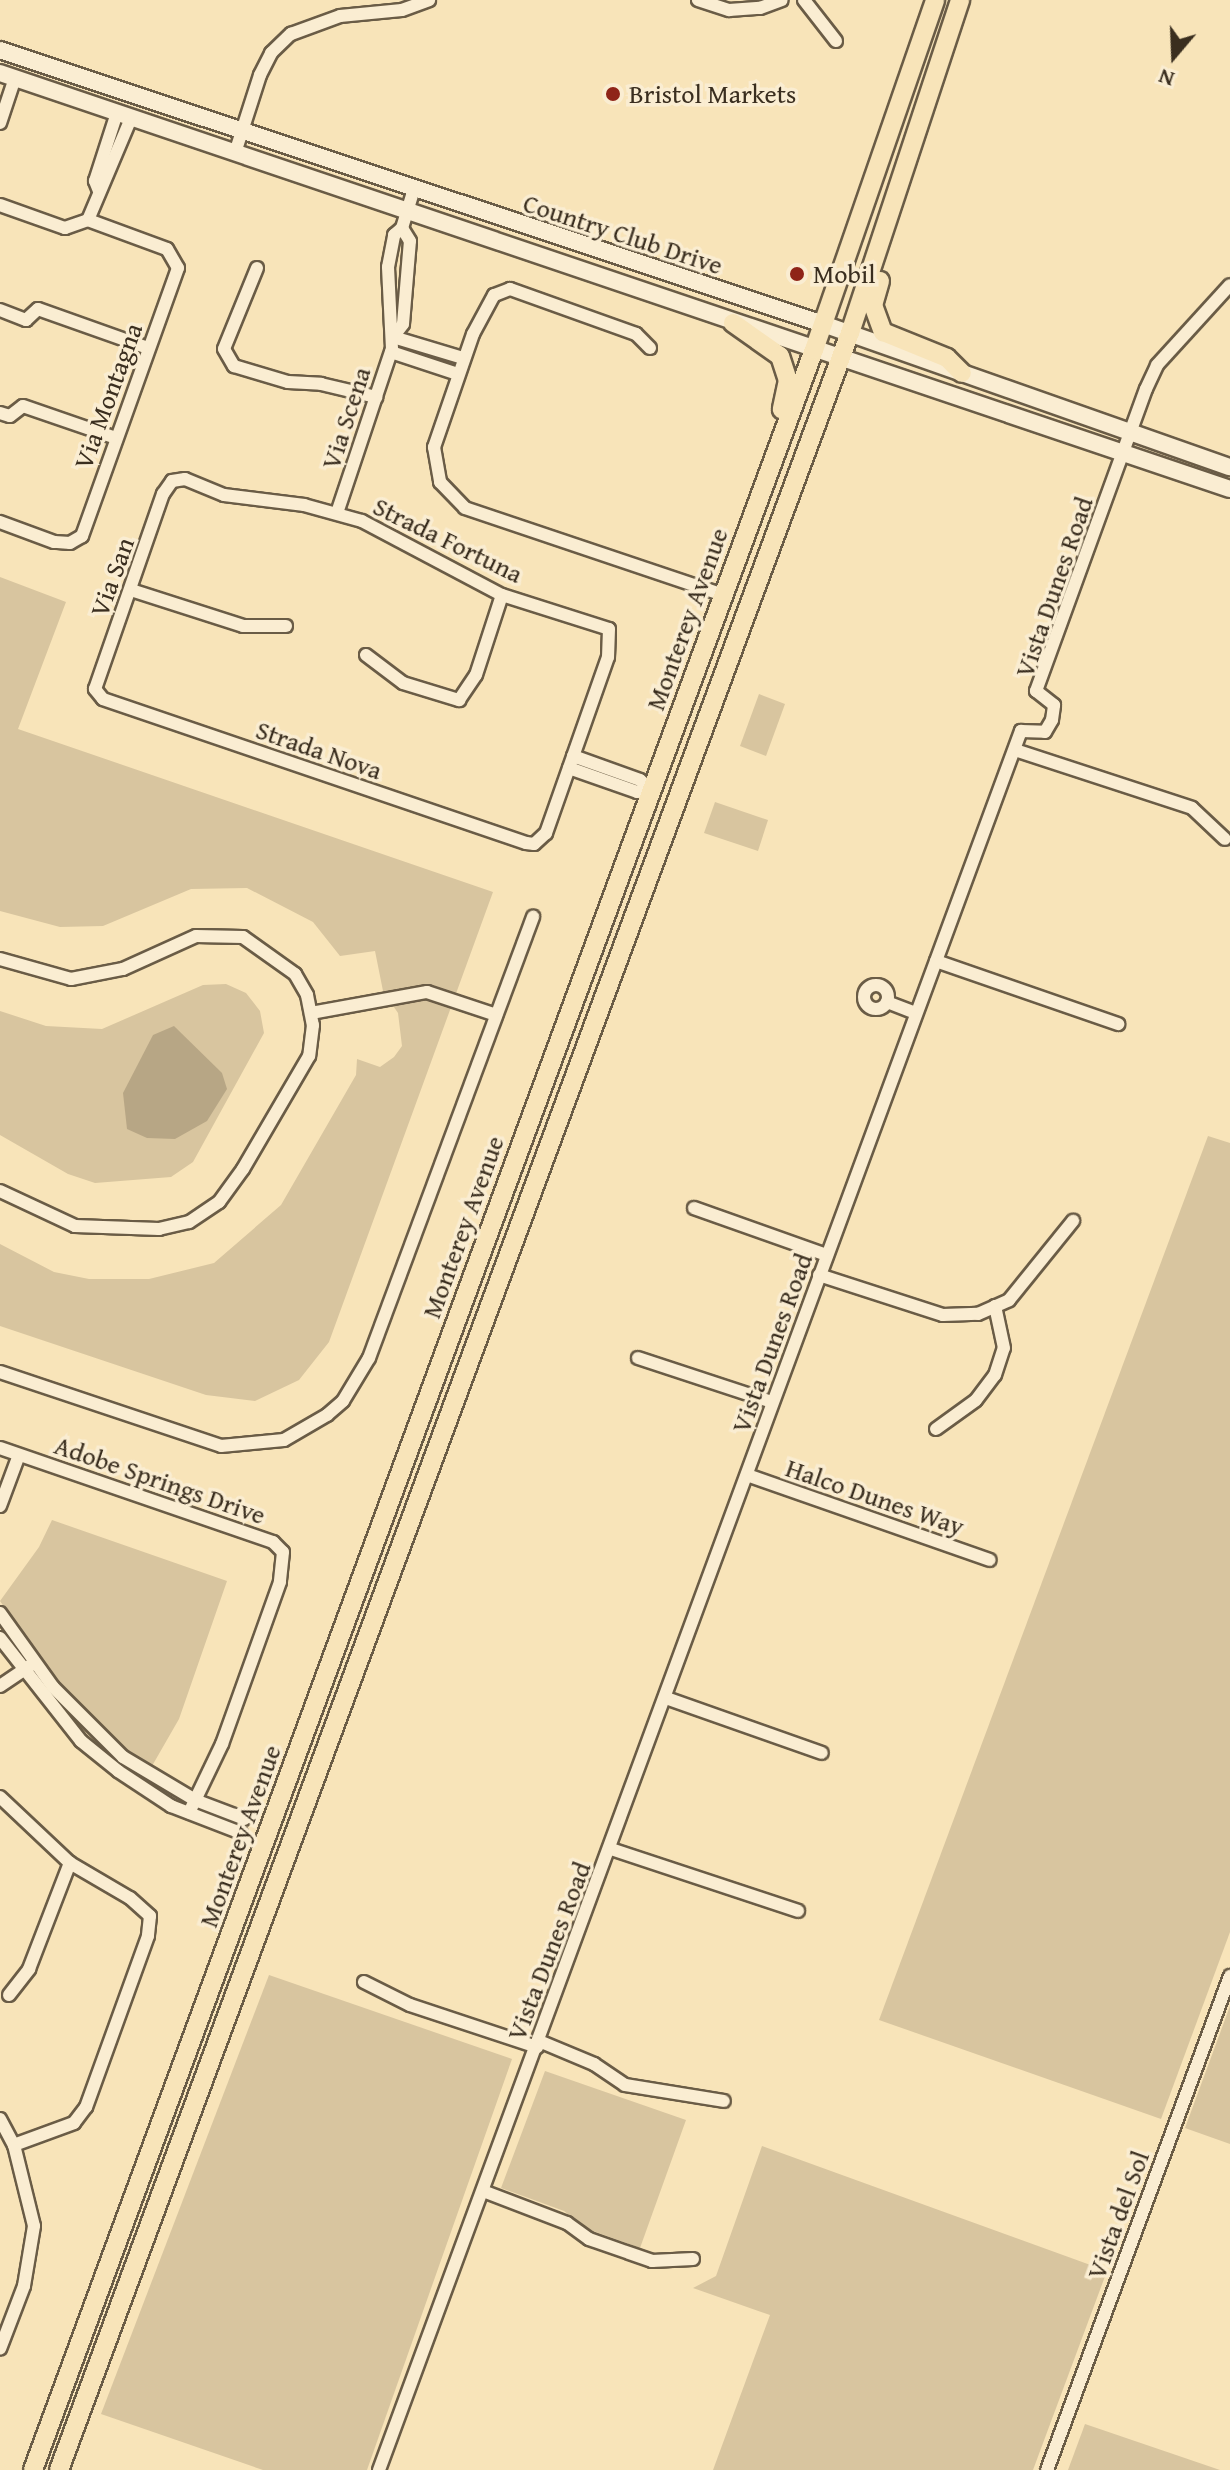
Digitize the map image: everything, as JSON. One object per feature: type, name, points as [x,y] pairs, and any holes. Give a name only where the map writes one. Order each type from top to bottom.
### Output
[{"type":"main road","name":"Monterey Avenue","points":[[33,2470],[814,350],[935,0]]},
{"type":"main road","name":"Monterey Avenue","points":[[59,2470],[642,885],[850,333],[960,0]]},
{"type":"main road","name":"Country Club Drive","points":[[0,50],[413,191],[850,333],[1230,467]]},
{"type":"main road","name":"Country Club Drive","points":[[8,75],[235,153],[404,221],[733,323],[1230,489]]},
{"type":"main road","points":[[881,238],[887,256],[873,305],[875,320],[889,336],[947,358],[962,373]]},
{"type":"main road","points":[[733,323],[774,350],[786,367],[788,380],[770,470]]},
{"type":"main road","points":[[642,885],[642,853],[658,809],[651,790]]},
{"type":"main road","points":[[402,1543],[392,1513],[409,1451]]},
{"type":"street","points":[[235,153],[266,64],[291,34],[340,16],[402,10],[429,0]]},
{"type":"street","points":[[698,0],[729,10],[760,8],[782,0]]},
{"type":"street","points":[[804,0],[836,41]]},
{"type":"street","points":[[0,123],[8,75]]},
{"type":"street","points":[[0,205],[65,228],[88,220],[99,191],[95,181],[124,116]]},
{"type":"street","name":"Via Scena","points":[[337,513],[391,352],[393,337],[388,326],[388,267],[394,235],[404,221],[413,191]]},
{"type":"street","name":"Via Montagna","points":[[0,522],[70,543],[82,536],[178,268],[175,258],[167,249],[88,220]]},
{"type":"street","points":[[257,268],[224,349],[234,366],[288,382],[376,397]]},
{"type":"street","name":"Vista Dunes Road","points":[[379,2470],[611,1849],[772,1402],[1021,731],[1045,732],[1052,720],[1054,705],[1036,691],[1157,365],[1230,285]]},
{"type":"street","points":[[650,348],[636,334],[510,289],[494,295],[463,358],[434,447],[440,482],[451,497],[481,514],[724,595]]},
{"type":"street","points":[[0,310],[26,320],[38,309],[148,348]]},
{"type":"street","points":[[393,337],[463,358]]},
{"type":"street","points":[[429,365],[434,349]]},
{"type":"street","points":[[391,352],[458,374]]},
{"type":"street","points":[[0,413],[10,416],[23,406],[116,438]]},
{"type":"street","name":"Strada Fortuna","points":[[172,481],[185,479],[224,495],[337,513],[387,531],[502,595],[609,629],[613,643],[571,762]]},
{"type":"street","name":"Via San","points":[[95,689],[172,481]]},
{"type":"street","points":[[131,590],[243,626],[286,626]]},
{"type":"street","points":[[366,655],[403,683],[459,700],[476,675],[502,595]]},
{"type":"street","name":"Strada Nova","points":[[95,689],[114,704],[534,844],[546,833],[571,762]]},
{"type":"street","points":[[1015,750],[1192,808],[1225,839]]},
{"type":"street","points":[[571,762],[611,776],[637,792],[651,790]]},
{"type":"street","points":[[0,1372],[221,1446],[259,1447],[312,1428],[343,1401],[369,1358],[533,916]]},
{"type":"street","points":[[0,959],[71,979],[123,969],[196,936],[243,937],[295,974],[311,1013],[309,1056],[291,1089],[219,1202],[189,1222],[159,1229],[75,1226],[0,1191]]},
{"type":"street","points":[[936,961],[1118,1024]]},
{"type":"street","points":[[311,1013],[427,992],[496,1015]]},
{"type":"street","points":[[887,1002],[916,1013]]},
{"type":"street","points":[[694,1208],[827,1255]]},
{"type":"street","points":[[819,1275],[943,1315],[978,1314],[1009,1300],[1073,1221]]},
{"type":"street","points":[[936,1429],[976,1400],[995,1375],[1004,1348],[995,1306]]},
{"type":"street","points":[[638,1358],[772,1402]]},
{"type":"street","name":"Adobe Springs Drive","points":[[0,1448],[273,1542],[283,1552],[285,1564],[222,1744],[189,1813]]},
{"type":"street","points":[[0,1506],[19,1455]]},
{"type":"street","name":"Halco Dunes Way","points":[[747,1475],[990,1560]]},
{"type":"street","points":[[0,1613],[29,1666],[81,1741],[118,1771],[189,1813],[241,1833]]},
{"type":"street","points":[[0,1638],[123,1757],[195,1800],[245,1819]]},
{"type":"street","points":[[0,1686],[29,1666]]},
{"type":"street","points":[[666,1698],[822,1753]]},
{"type":"street","points":[[0,1797],[70,1863],[146,1908],[148,1936],[86,2107],[74,2123],[14,2145]]},
{"type":"street","points":[[611,1849],[798,1911]]},
{"type":"street","points":[[9,1995],[29,1969],[70,1863]]},
{"type":"street","name":"Vista del Sol","points":[[1047,2470],[1230,1976]]},
{"type":"street","points":[[364,1982],[410,2005],[594,2064],[625,2085],[724,2101]]},
{"type":"street","points":[[0,2119],[14,2145],[34,2226],[24,2286],[0,2349]]},
{"type":"street","points":[[483,2191],[567,2223],[589,2239],[652,2261],[693,2259]]},
{"type":"shaded area","points":[[0,577],[66,602],[18,729],[493,892],[329,1342],[299,1380],[255,1401],[206,1395],[0,1326],[0,1244],[54,1272],[89,1279],[149,1279],[214,1263],[281,1205],[356,1075],[357,1059],[380,1067],[394,1057],[402,1046],[398,1013],[383,991],[375,951],[340,956],[313,922],[247,888],[191,889],[103,926],[60,927],[0,911]]},
{"type":"shaded area","points":[[759,694],[785,704],[766,756],[740,746]]},
{"type":"shaded area","points":[[715,802],[768,820],[758,851],[704,833]]},
{"type":"shaded area","points":[[226,984],[246,993],[260,1011],[264,1033],[193,1162],[171,1177],[95,1183],[68,1174],[0,1135],[0,1011],[46,1026],[102,1029],[203,985]]},
{"type":"shaded area","points":[[174,1026],[222,1073],[227,1089],[207,1121],[175,1139],[147,1138],[127,1129],[123,1093],[153,1035]]},
{"type":"shaded area","points":[[1208,1136],[1230,1143],[1230,1932],[1161,2119],[879,2020]]},
{"type":"shaded area","points":[[52,1520],[227,1581],[179,1719],[152,1766],[124,1750],[57,1683],[0,1601],[39,1547]]},
{"type":"shaded area","points":[[269,1975],[512,2059],[367,2470],[263,2470],[101,2414]]},
{"type":"shaded area","points":[[1230,2006],[1230,2144],[1185,2128]]},
{"type":"shaded area","points":[[545,2071],[686,2120],[640,2248],[585,2228],[564,2211],[501,2188]]},
{"type":"shaded area","points":[[762,2146],[1107,2271],[1033,2470],[713,2470],[770,2315],[693,2288],[716,2276]]},
{"type":"shaded area","points":[[1085,2424],[1220,2470],[1068,2470]]},
{"type":"place","name":"Bristol Markets","points":[[613,94]]},
{"type":"place","name":"Mobil","points":[[797,274]]}]
